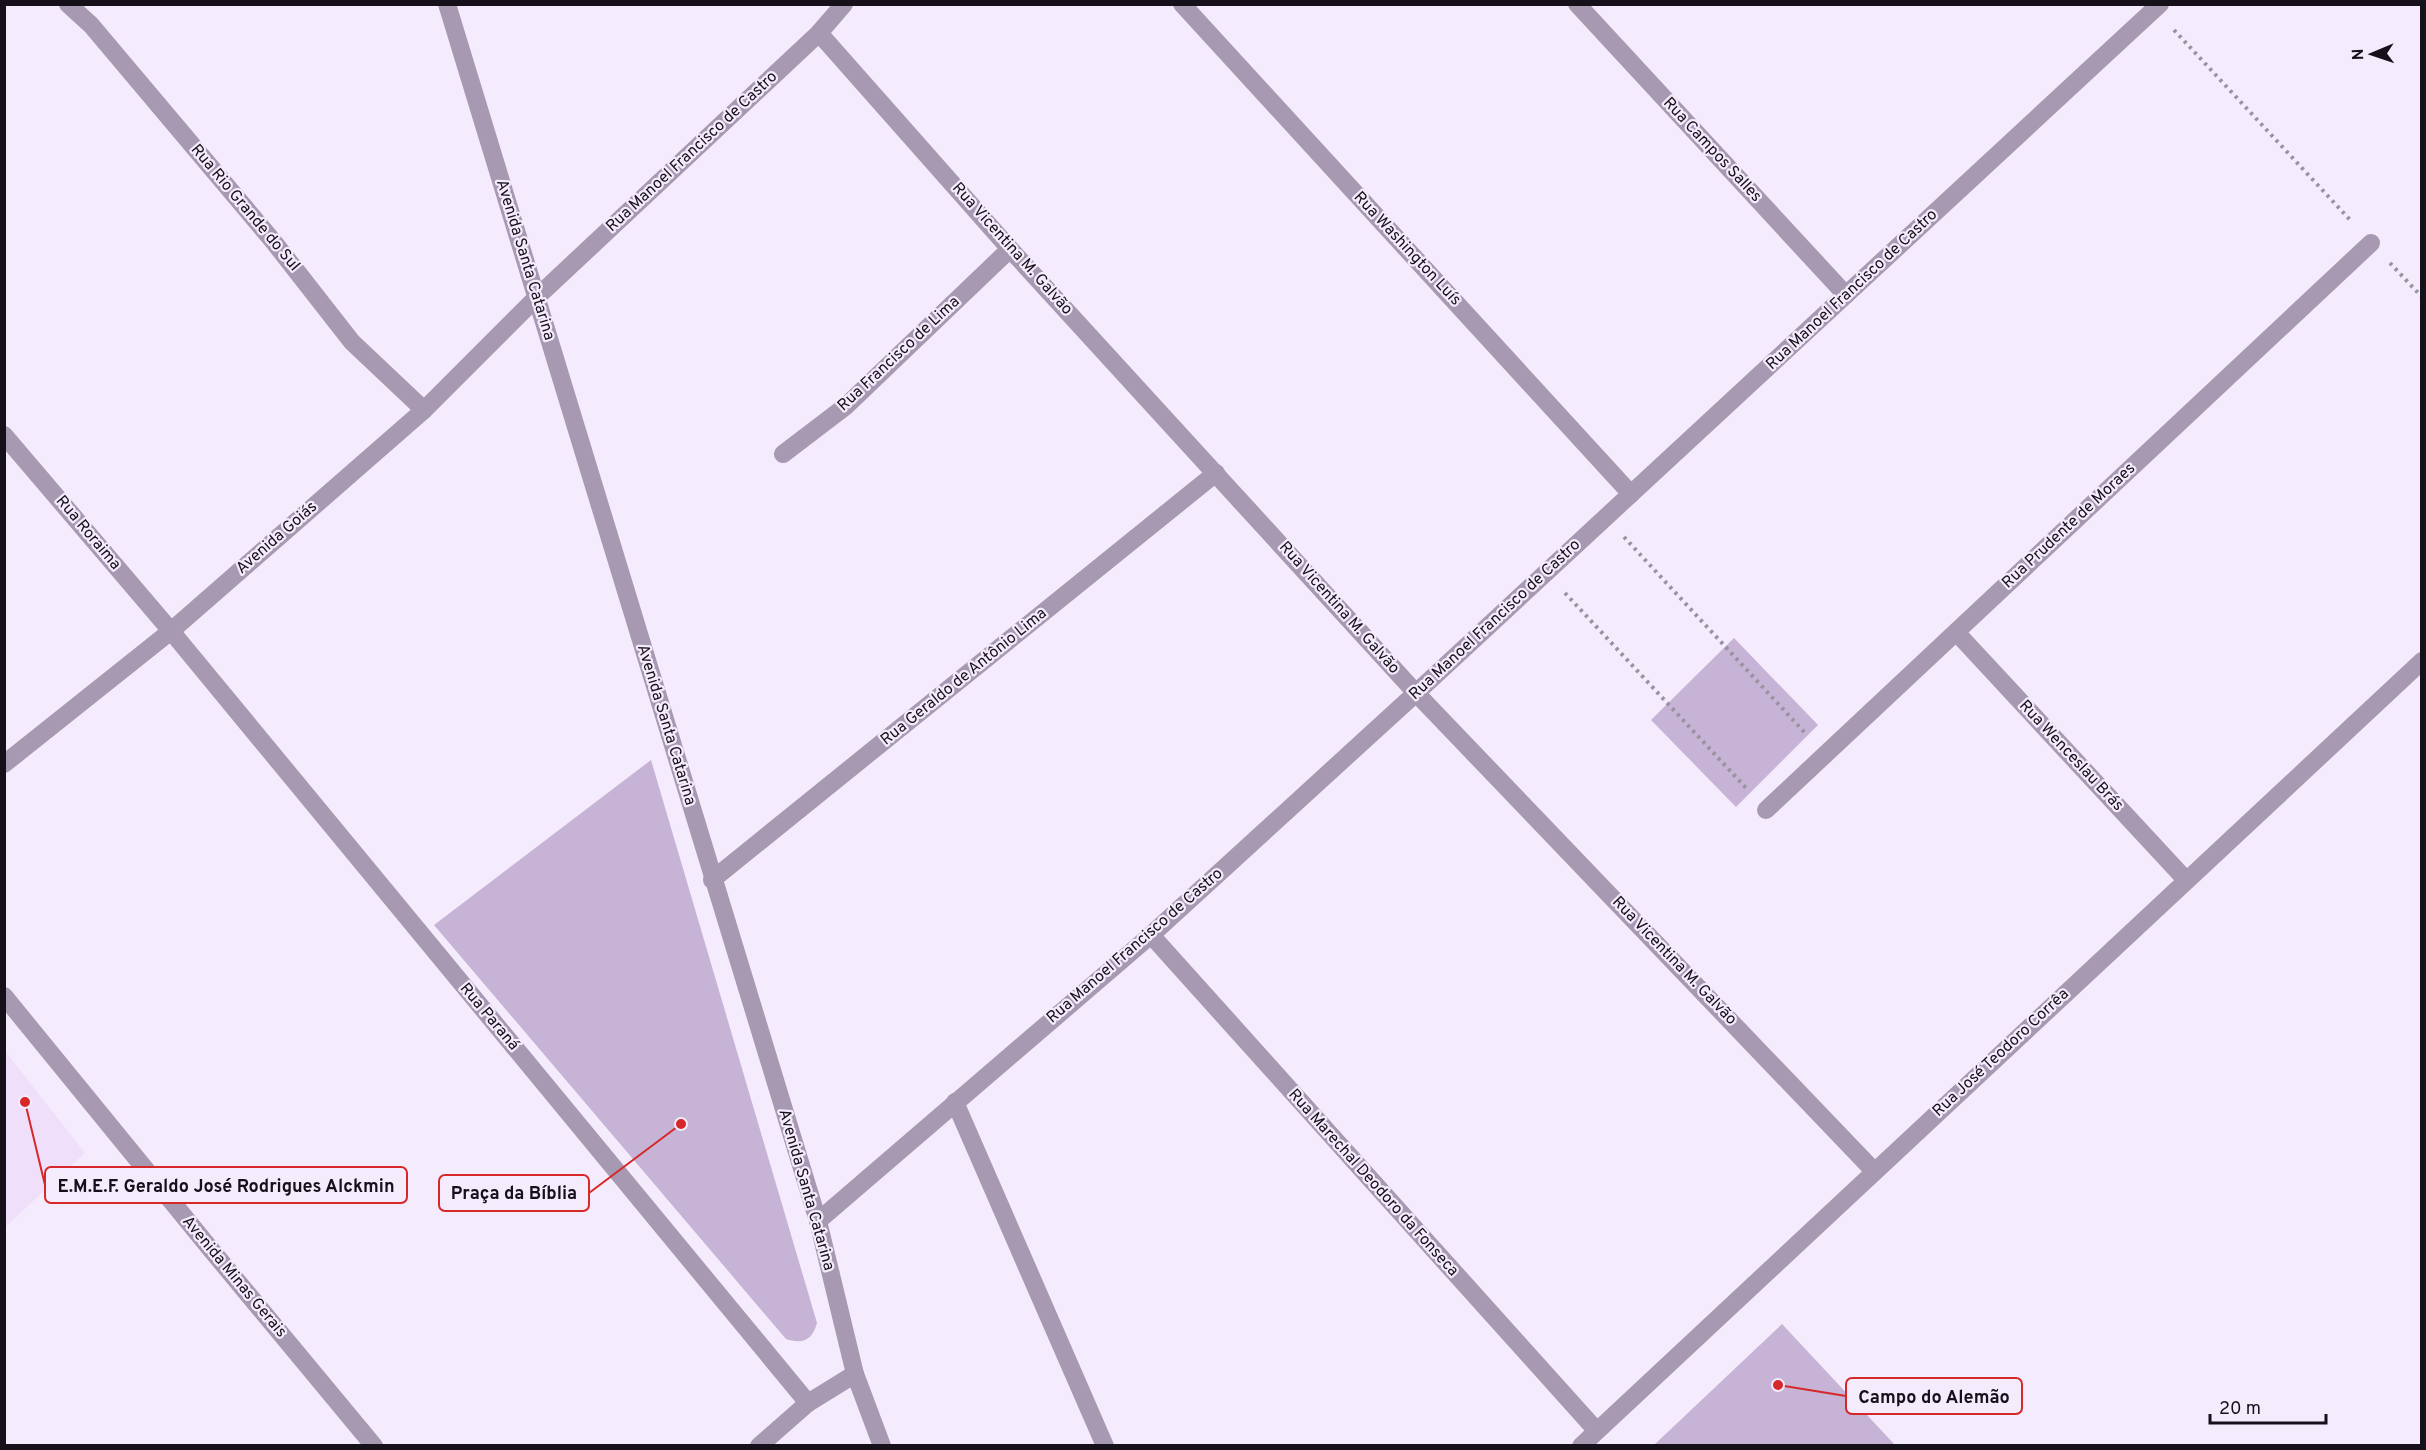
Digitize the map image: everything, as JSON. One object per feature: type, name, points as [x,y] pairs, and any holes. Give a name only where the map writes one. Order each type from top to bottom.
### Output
[{"type":"street","name":"Rua Rio Grande do Sul","points":[[68,4],[91,25],[273,241],[352,342],[424,410]]},
{"type":"street","name":"Avenida Santa Catarina","points":[[447,4],[712,880],[818,1221],[855,1374],[882,1446]]},
{"type":"street","name":"Rua Manoel Francisco de Castro","points":[[537,297],[819,33],[844,4]]},
{"type":"street","name":"Rua Washington Luís","points":[[1182,4],[1631,494]]},
{"type":"street","name":"Rua Campos Salles","points":[[1577,4],[1846,295]]},
{"type":"street","name":"Rua Manoel Francisco de Castro","points":[[818,1221],[1151,935],[2158,7]]},
{"type":"street","name":"Rua Vicentina M. Galvão","points":[[819,33],[1011,249],[1416,693],[1874,1171]]},
{"type":"street","name":"Rua Prudente de Moraes","points":[[1766,810],[2371,243]]},
{"type":"street","name":"Rua Francisco de Lima","points":[[783,454],[846,406],[1011,249]]},
{"type":"street","name":"Avenida Goiás","points":[[4,764],[171,631],[424,410],[537,297]]},
{"type":"street","name":"Rua Roraima","points":[[4,435],[171,631]]},
{"type":"street","name":"Rua Geraldo de Antônio Lima","points":[[712,880],[1216,473]]},
{"type":"street","name":"Rua Paraná","points":[[171,631],[808,1403]]},
{"type":"street","name":"Rua Wenceslau Brás","points":[[1956,632],[2186,880]]},
{"type":"street","name":"Rua José Teodoro Corrêa","points":[[1581,1446],[2421,661]]},
{"type":"street","name":"Rua Marechal Deodoro da Fonseca","points":[[1151,935],[1596,1430]]},
{"type":"street","name":"Avenida Minas Gerais","points":[[4,996],[374,1446]]},
{"type":"street","points":[[955,1102],[1106,1446]]},
{"type":"street","points":[[759,1446],[808,1403],[855,1374]]},
{"type":"path","points":[[2158,7],[2421,297]]},
{"type":"path","points":[[1606,518],[1825,755]]},
{"type":"path","points":[[1546,573],[1766,810]]},
{"type":"shaded area","points":[[1734,638],[1818,725],[1736,807],[1651,720]]},
{"type":"shaded area","points":[[651,760],[817,1323],[806,1340],[786,1339],[434,925]]},
{"type":"shaded area","points":[[5,1051],[85,1153],[5,1227]]},
{"type":"shaded area","points":[[1782,1324],[1895,1445],[1654,1445]]},
{"type":"place","name":"E.M.E.F. Geraldo José Rodrigues Alckmin","points":[[25,1102]]},
{"type":"place","name":"Praça da Bíblia","points":[[681,1124]]},
{"type":"place","name":"Campo do Alemão","points":[[1778,1385]]}]
